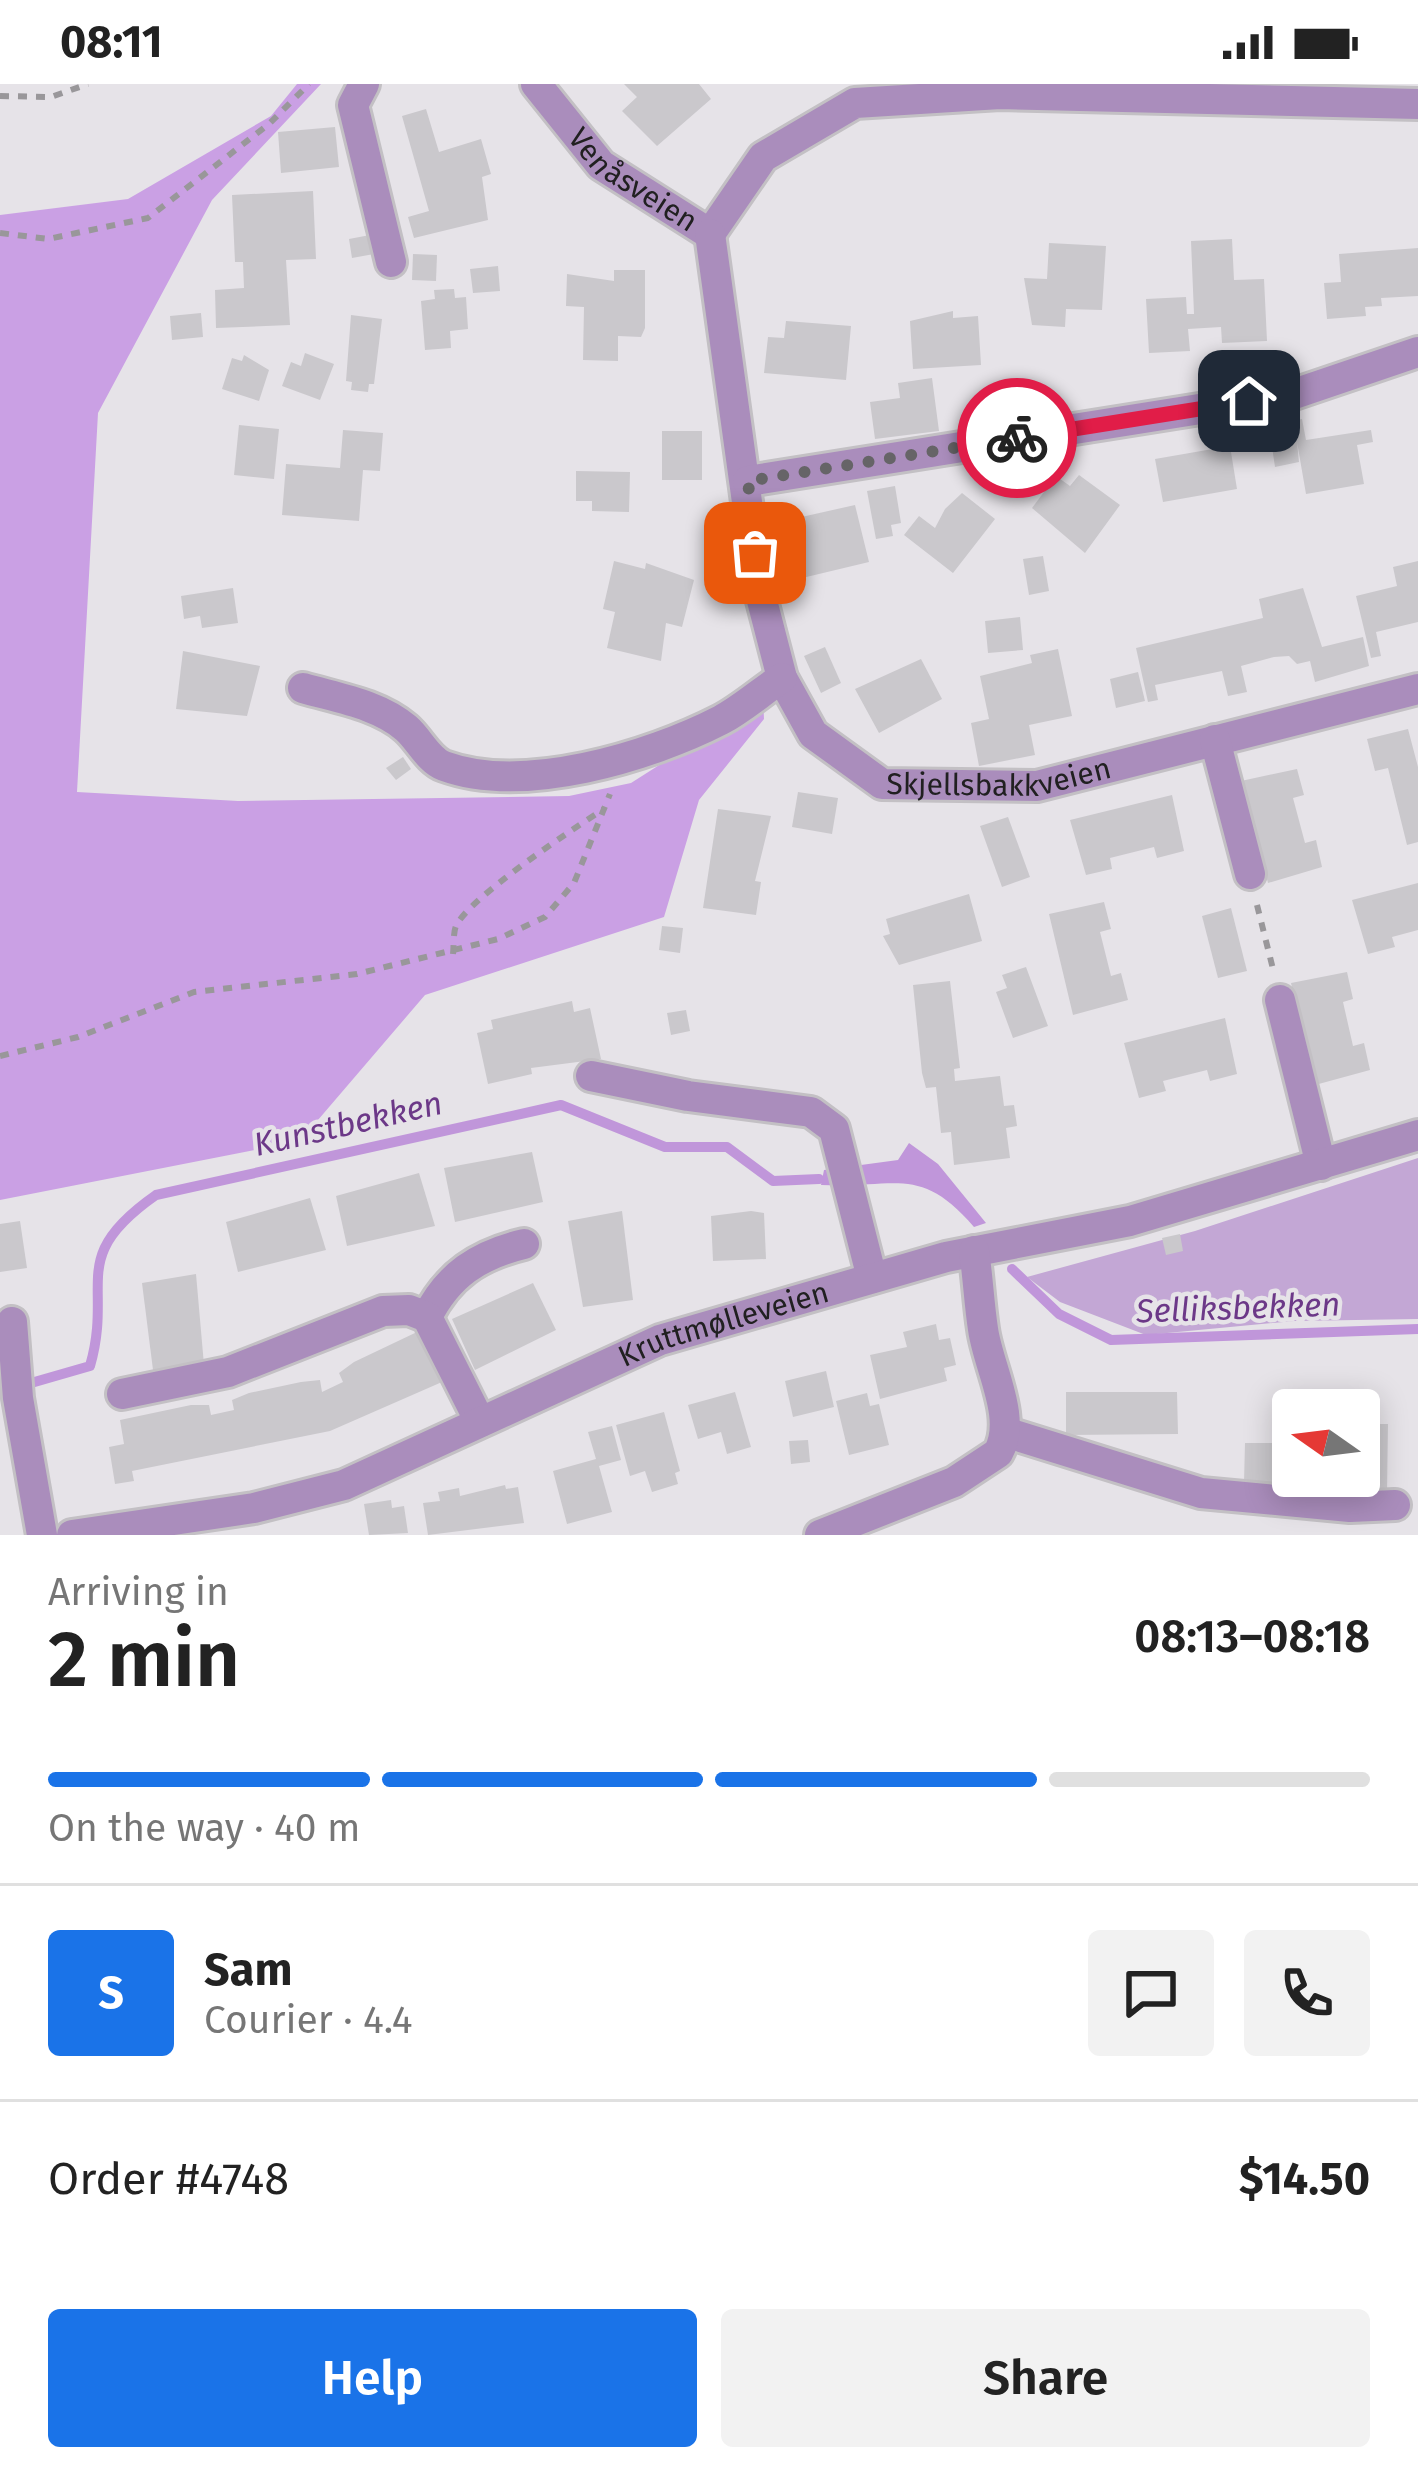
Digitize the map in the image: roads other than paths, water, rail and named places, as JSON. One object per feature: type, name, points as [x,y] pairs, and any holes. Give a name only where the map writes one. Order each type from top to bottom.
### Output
[{"type":"street","points":[[364,84],[353,105],[391,262]]},
{"type":"street","name":"Venåsveien","points":[[536,84],[601,164],[710,234],[763,158],[855,104],[1000,94],[1418,104]]},
{"type":"street","name":"Skjellsbakkveien","points":[[710,234],[748,481],[759,589],[782,678],[813,734],[882,784],[1037,786],[1418,688]]},
{"type":"street","points":[[748,481],[1294,394],[1418,352]]},
{"type":"street","points":[[303,688],[370,708],[404,726],[439,764],[480,775],[538,774],[617,761],[721,720],[782,678]]},
{"type":"street","points":[[1215,740],[1250,874]]},
{"type":"street","points":[[1280,1000],[1321,1165]]},
{"type":"street","points":[[591,1076],[811,1112],[834,1129],[872,1278]]},
{"type":"street","name":"Kruttmølleveien","points":[[73,1535],[301,1499],[661,1340],[974,1251],[1130,1222],[1418,1135]]},
{"type":"street","points":[[427,1317],[452,1277],[483,1257],[524,1244]]},
{"type":"street","points":[[820,1535],[981,1468],[998,1453],[1005,1432],[983,1334],[974,1251]]},
{"type":"street","points":[[122,1394],[228,1372],[383,1310],[409,1310],[427,1317],[480,1422]]},
{"type":"street","points":[[12,1322],[16,1385],[42,1535]]},
{"type":"street","points":[[1005,1432],[1202,1492],[1349,1507],[1395,1505]]},
{"type":"waterway","name":"Kunstbekken","points":[[0,1392],[90,1366],[102,1255],[128,1217],[156,1195],[561,1105],[665,1147],[727,1147],[773,1181],[819,1179]]},
{"type":"waterway","name":"Selliksbekken","points":[[1012,1269],[1059,1314],[1111,1340],[1418,1329]]}]
